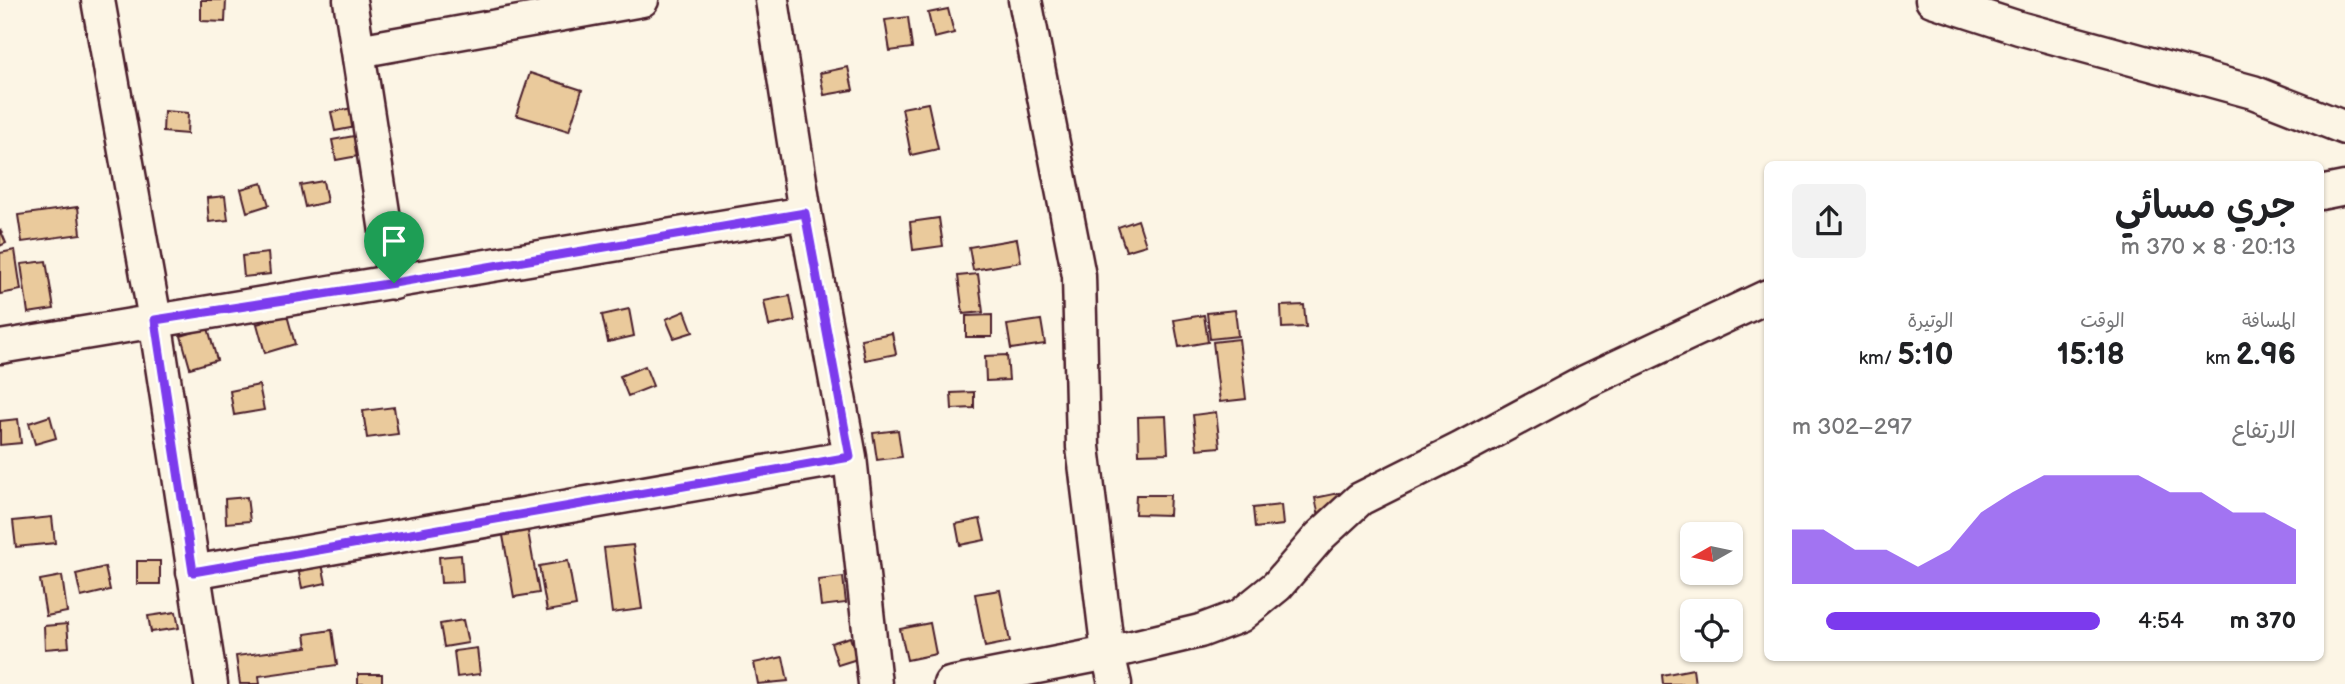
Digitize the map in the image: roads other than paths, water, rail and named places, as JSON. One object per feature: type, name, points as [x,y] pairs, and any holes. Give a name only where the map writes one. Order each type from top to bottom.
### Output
[{"type":"street","points":[[97,0],[155,320],[211,684]]},
{"type":"street","points":[[350,0],[394,283]]},
{"type":"street","points":[[358,51],[642,0]]},
{"type":"street","points":[[772,0],[805,213],[850,457],[875,684]]},
{"type":"street","points":[[1024,0],[1079,276],[1083,447],[1108,653],[1115,684]]},
{"type":"street","points":[[1932,0],[2019,28],[2253,92],[2345,128]]},
{"type":"street","points":[[2324,192],[2345,188]]},
{"type":"street","points":[[0,347],[805,213]]},
{"type":"street","points":[[950,684],[1108,653],[1200,631],[1240,616],[1277,586],[1320,536],[1360,499],[1584,382],[1764,298]]},
{"type":"street","points":[[193,572],[850,457]]}]
